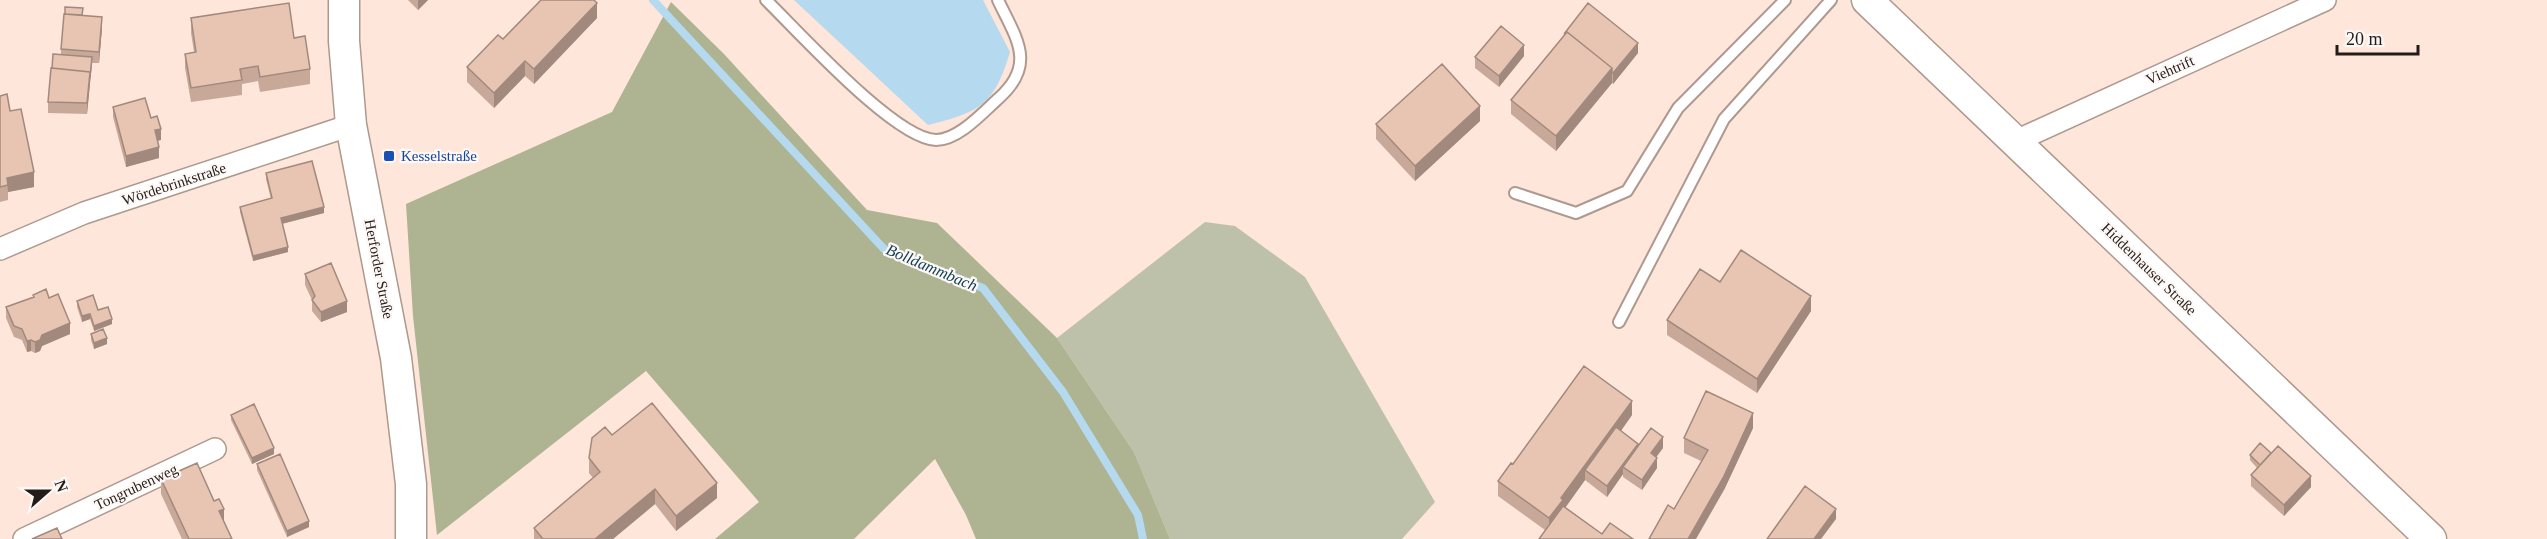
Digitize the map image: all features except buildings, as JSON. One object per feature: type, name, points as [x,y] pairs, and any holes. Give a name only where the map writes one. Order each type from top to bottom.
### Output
[{"type":"street","name":"Herforder Straße","points":[[344,0],[344,41],[351,125],[396,358],[411,484],[411,539]]},
{"type":"street","name":"Hiddenhauser Straße","points":[[1866,0],[2431,539]]},
{"type":"street","name":"Viehtrift","points":[[2016,141],[2325,0]]},
{"type":"street","name":"Wördebrinkstraße","points":[[0,249],[84,213],[351,125]]},
{"type":"street","name":"Tongrubenweg","points":[[24,539],[215,449]]},
{"type":"lane","points":[[766,0],[880,111],[912,134],[938,140],[963,130],[1004,94],[1020,70],[1021,50],[998,0]]},
{"type":"lane","points":[[1515,194],[1576,213],[1627,191],[1678,108],[1785,0]]},
{"type":"lane","points":[[1619,322],[1724,119],[1830,0]]},
{"type":"green space","points":[[671,2],[724,54],[867,210],[937,223],[1057,338],[1134,452],[1170,539],[976,539],[966,515],[935,459],[854,539],[715,539],[759,502],[646,371],[437,535],[413,316],[406,204],[612,112]]},
{"type":"green space","points":[[1205,222],[1235,226],[1305,277],[1435,502],[1402,539],[1170,539],[1134,452],[1057,338]]},
{"type":"water","points":[[794,0],[983,0],[1010,52],[998,84],[983,104],[960,116],[928,125]]},
{"type":"waterway","name":"Bolldammbach","points":[[653,0],[884,249],[983,288],[1063,392],[1138,515],[1143,539]]},
{"type":"place","name":"Kesselstraße","points":[[389,156]]}]
